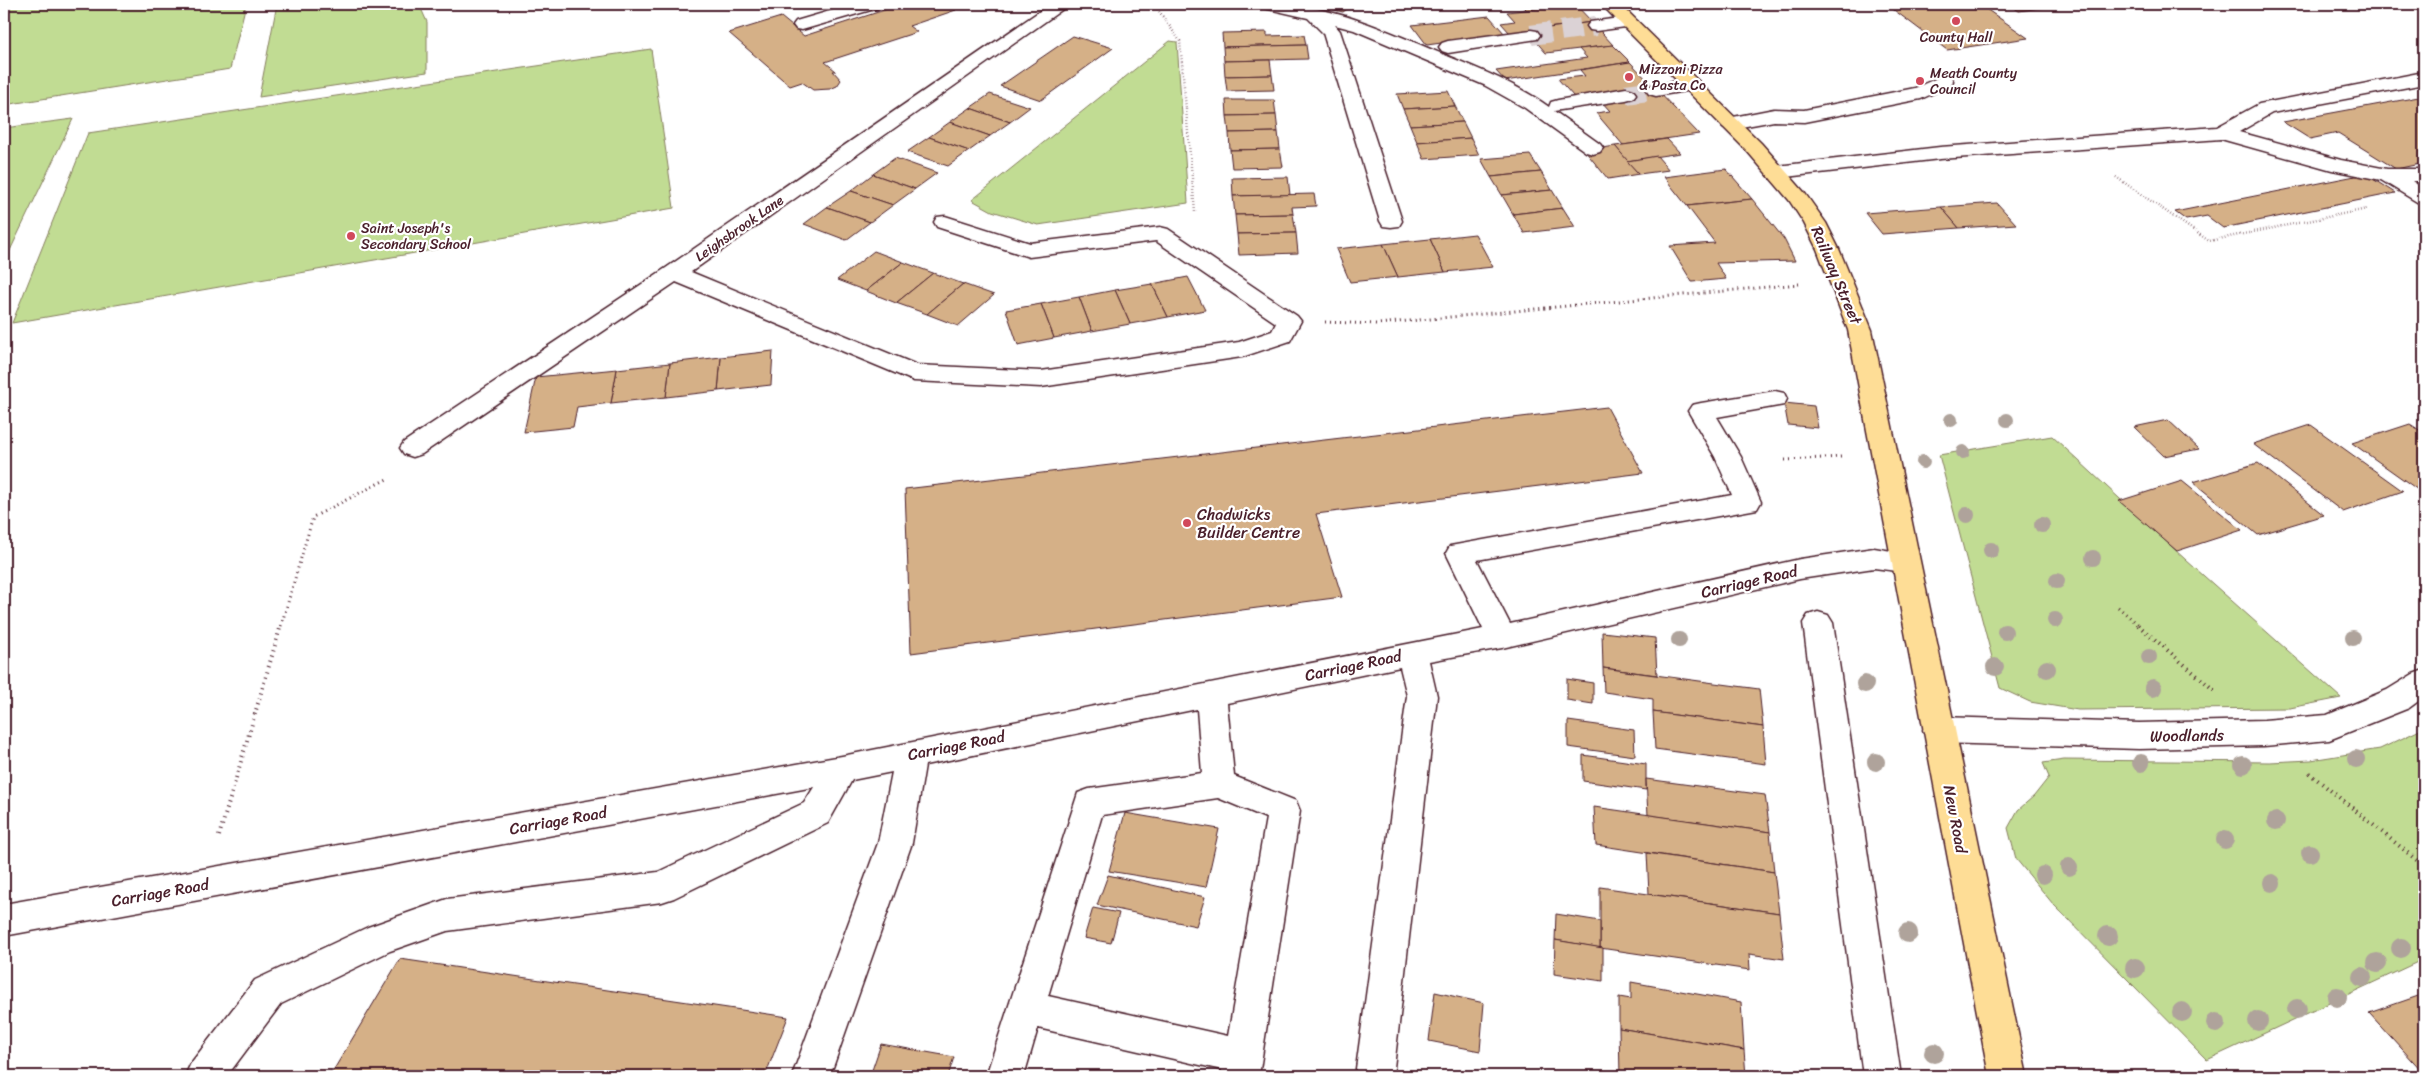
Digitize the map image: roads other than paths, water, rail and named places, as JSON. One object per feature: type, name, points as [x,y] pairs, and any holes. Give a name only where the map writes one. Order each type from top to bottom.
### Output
[{"type":"main road","name":"Railway Street","points":[[1610,4],[1777,172],[1816,223],[1860,330],[1905,562]]},
{"type":"main road","name":"New Road","points":[[1905,562],[2008,1076]]},
{"type":"street","points":[[802,25],[872,4]]},
{"type":"street","name":"Leighsbrook Lane","points":[[413,448],[674,273],[1061,4]]},
{"type":"street","points":[[1270,4],[1360,26],[1491,81],[1532,104],[1593,148]]},
{"type":"street","points":[[1314,15],[1331,31],[1391,221]]},
{"type":"street","points":[[1596,26],[1627,22]]},
{"type":"street","points":[[1448,47],[1531,35]]},
{"type":"street","points":[[2222,133],[2266,108],[2424,78]]},
{"type":"street","points":[[1730,123],[1774,115],[1804,116],[1921,93],[1944,81],[1909,84],[1793,106],[1774,115]]},
{"type":"street","points":[[1656,90],[1691,85]]},
{"type":"street","points":[[1558,106],[1626,94]]},
{"type":"street","points":[[1777,172],[1940,153],[2222,133],[2339,166],[2387,175],[2424,175]]},
{"type":"street","points":[[2387,175],[2424,198]]},
{"type":"street","points":[[674,273],[914,373],[1041,380],[1242,349],[1282,336],[1289,321],[1160,234],[1029,250],[945,222]]},
{"type":"street","points":[[1502,637],[1460,553],[1748,502],[1728,457],[1701,411],[1775,399]]},
{"type":"street","name":"Carriage Road","points":[[4,920],[911,755],[1412,652],[1502,637],[1800,569],[1874,558],[1905,562]]},
{"type":"street","points":[[1818,623],[1882,1076]]},
{"type":"street","points":[[1374,1076],[1422,696],[1412,652]]},
{"type":"street","name":"Woodlands","points":[[1939,730],[2139,736],[2264,733],[2329,728],[2398,699],[2424,682]]},
{"type":"street","points":[[1211,694],[1219,784]]},
{"type":"street","points":[[811,1076],[895,843],[911,755]]},
{"type":"street","points":[[204,1076],[268,992],[380,938],[446,915],[662,886],[816,812],[842,768]]},
{"type":"street","points":[[1005,1076],[1089,803],[1219,784],[1284,811],[1241,1067],[1026,1008]]},
{"type":"tunnel","points":[[1531,35],[1596,26]]},
{"type":"tunnel","points":[[1626,94],[1656,90]]},
{"type":"place","name":"County Hall","points":[[1956,21]]},
{"type":"place","name":"Mizzoni Pizza & Pasta Co","points":[[1629,77]]},
{"type":"place","name":"Meath County Council","points":[[1920,81]]},
{"type":"place","name":"Saint Joseph's Secondary School","points":[[351,236]]},
{"type":"place","name":"Chadwicks Builder Centre","points":[[1187,523]]}]
